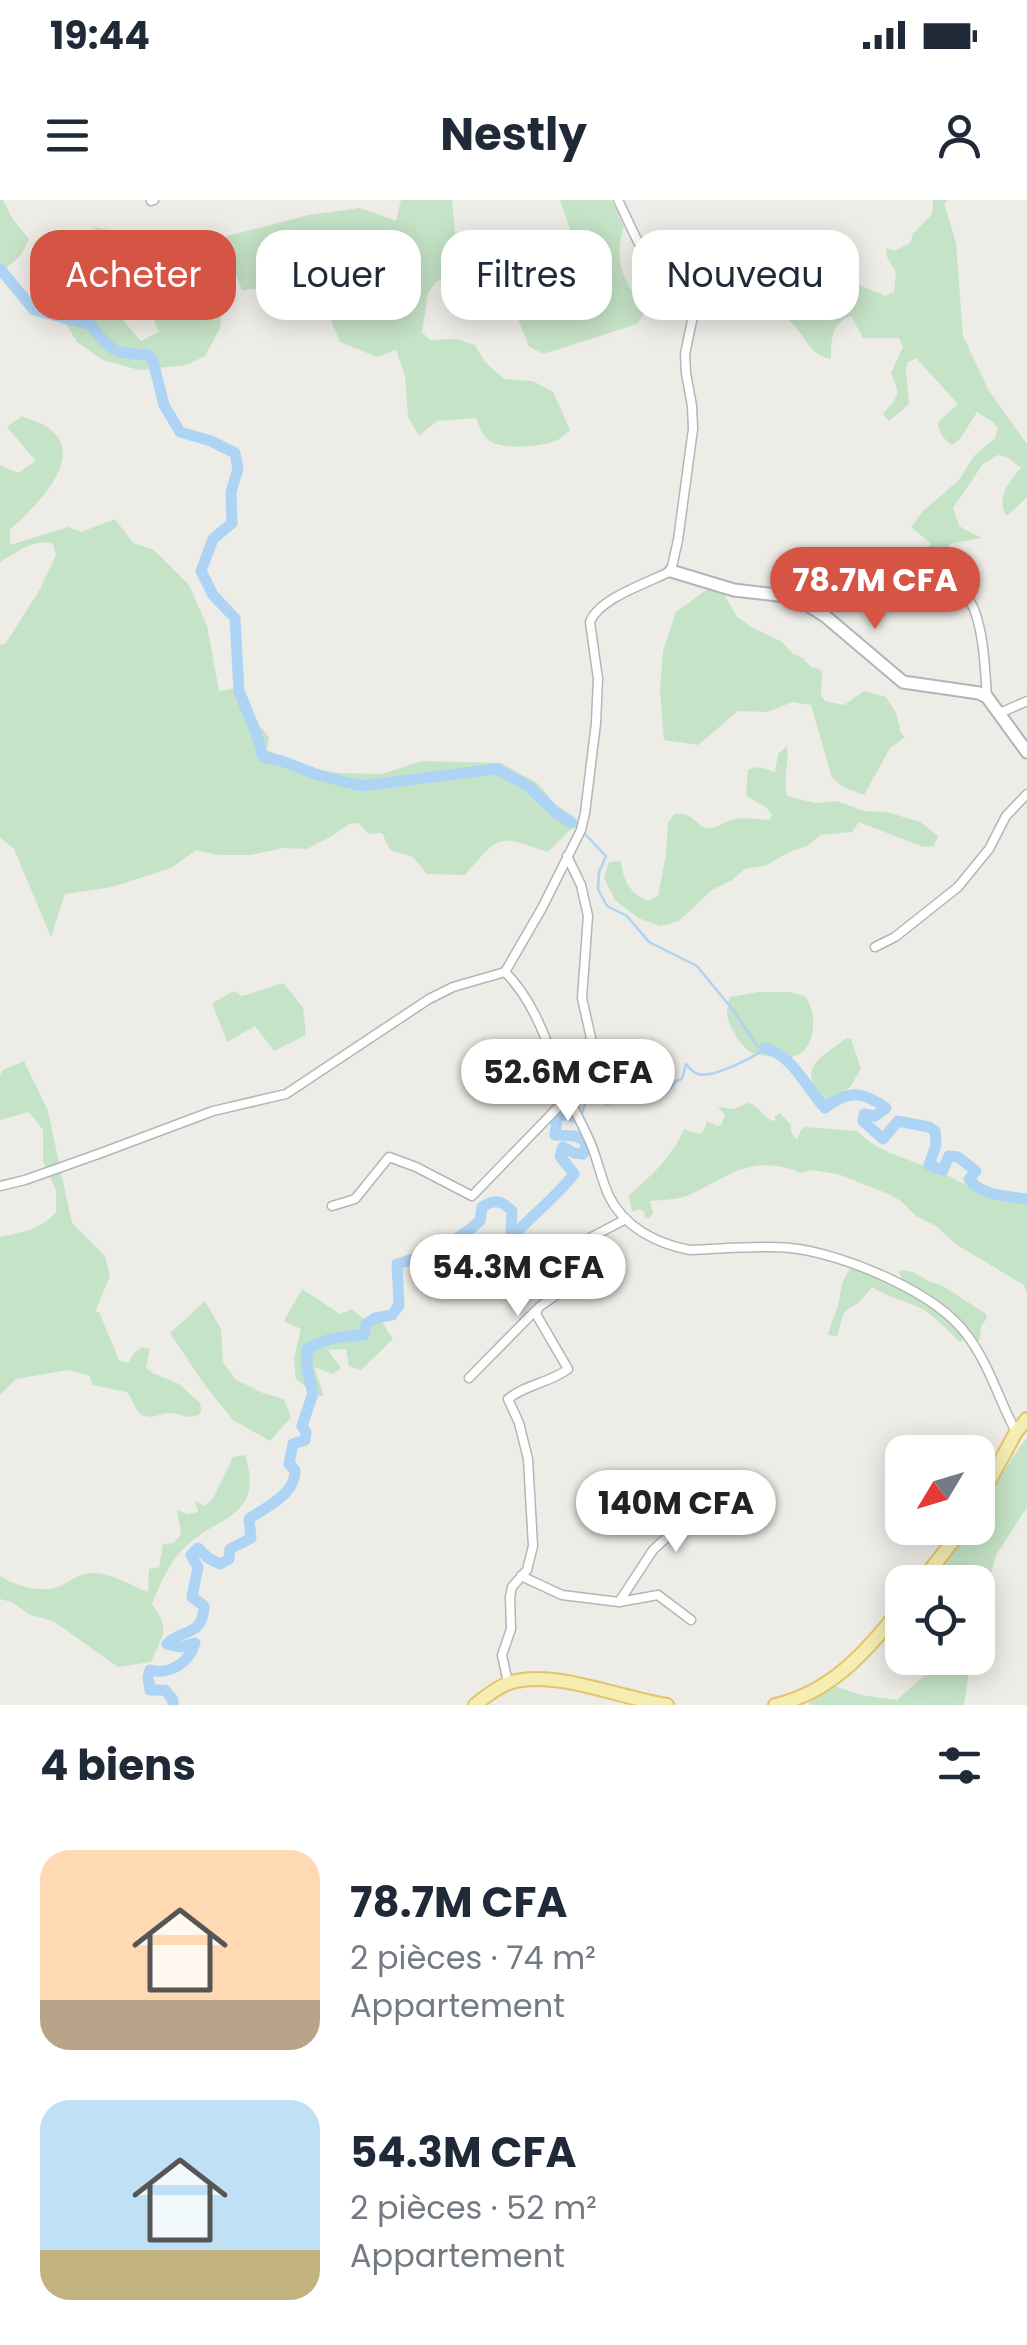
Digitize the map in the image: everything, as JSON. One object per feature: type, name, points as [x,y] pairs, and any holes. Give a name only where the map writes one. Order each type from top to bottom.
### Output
[{"type":"main road","points":[[995,1471],[1027,1419]]},
{"type":"main road","points":[[934,1565],[949,1545]]},
{"type":"main road","points":[[776,1705],[805,1696],[842,1673],[885,1628]]},
{"type":"main road","points":[[475,1705],[508,1683],[538,1679],[667,1705]]},
{"type":"street","points":[[618,200],[638,242],[687,298],[693,316],[686,354],[692,429],[678,540],[670,571]]},
{"type":"street","points":[[0,1186],[101,1154],[213,1111],[286,1094],[429,999],[505,972],[581,830],[596,724],[598,679],[590,622],[593,614],[606,602],[670,571],[734,590],[796,597],[825,616],[903,682],[987,697],[1027,752]]},
{"type":"street","points":[[955,582],[972,605],[976,618],[987,697]]},
{"type":"street","points":[[1000,713],[1027,701]]},
{"type":"street","points":[[875,947],[896,937],[958,887],[989,849],[1006,816],[1027,794]]},
{"type":"street","points":[[332,1206],[355,1198],[389,1157],[472,1196],[568,1097],[591,1038],[582,998],[588,916],[581,884],[567,856]]},
{"type":"street","points":[[505,972],[523,993],[537,1019],[609,1194],[626,1219],[660,1242],[678,1248],[810,1252],[858,1265],[908,1289],[950,1316],[966,1334],[1016,1432]]},
{"type":"street","points":[[469,1378],[536,1310],[568,1287],[563,1252],[626,1219]]},
{"type":"street","points":[[508,1683],[502,1655],[511,1629],[510,1597],[512,1587],[530,1562],[533,1546],[528,1460],[508,1399],[568,1369],[536,1310]]},
{"type":"street","points":[[619,1602],[653,1550],[715,1493]]},
{"type":"street","points":[[521,1576],[562,1595],[619,1602],[658,1595],[691,1620]]},
{"type":"green space","points":[[0,200],[29,239],[21,255],[0,274]]},
{"type":"green space","points":[[401,200],[452,200],[455,230],[441,230],[441,281],[428,293],[422,332],[430,340],[456,339],[475,345],[485,362],[504,379],[533,381],[553,392],[570,430],[558,440],[532,446],[493,443],[476,418],[437,421],[419,436],[408,417],[405,376],[396,350],[377,357],[340,342],[332,320],[421,320],[421,230],[256,230],[256,289],[242,290],[236,275],[236,234],[309,215],[360,208],[396,221]]},
{"type":"green space","points":[[560,200],[611,200],[624,226],[619,251],[622,272],[632,291],[632,320],[640,320],[544,354],[529,347],[519,320],[612,320],[612,230],[570,230]]},
{"type":"green space","points":[[933,200],[949,200],[944,203],[956,243],[963,336],[989,391],[1027,444],[1027,497],[1007,516],[1003,497],[1021,468],[998,455],[983,464],[953,508],[959,526],[981,538],[949,544],[948,562],[917,591],[893,577],[931,544],[911,527],[923,511],[959,480],[974,456],[995,438],[998,429],[977,412],[952,445],[940,433],[938,422],[958,404],[916,358],[908,362],[906,370],[909,404],[889,421],[883,414],[897,395],[891,373],[903,347],[899,338],[863,338],[853,320],[859,320],[859,285],[885,296],[894,292],[896,272],[886,248],[895,251],[910,243],[913,234],[932,214]]},
{"type":"green space","points":[[64,320],[123,320],[141,341],[159,332],[154,320],[221,320],[205,356],[187,365],[139,370],[103,360],[77,342]]},
{"type":"green space","points":[[788,320],[843,320],[832,339],[831,359],[813,350]]},
{"type":"green space","points":[[22,416],[51,430],[63,455],[52,484],[10,530],[10,545],[68,527],[81,532],[115,519],[133,543],[154,550],[189,585],[207,626],[219,691],[232,689],[247,696],[259,725],[269,737],[267,750],[307,767],[337,773],[382,774],[422,761],[501,763],[537,783],[555,804],[575,817],[571,829],[548,852],[501,841],[486,851],[465,875],[427,874],[413,857],[390,850],[382,833],[369,834],[358,823],[349,824],[307,849],[283,848],[250,855],[196,850],[171,868],[112,887],[65,894],[51,937],[14,849],[0,837],[0,645],[6,643],[40,589],[56,555],[53,544],[38,543],[0,562],[0,465],[18,473],[36,461],[7,427]]},
{"type":"green space","points":[[717,582],[737,617],[782,642],[811,667],[820,669],[821,696],[825,701],[844,705],[864,691],[886,697],[905,737],[890,748],[864,795],[832,778],[811,705],[792,702],[768,712],[738,711],[698,745],[664,740],[660,691],[663,651],[676,612]]},
{"type":"green space","points":[[787,746],[787,796],[815,803],[837,801],[864,811],[887,812],[920,822],[938,836],[934,846],[923,847],[859,822],[852,832],[820,835],[807,846],[767,865],[745,869],[670,924],[660,926],[638,918],[615,900],[604,878],[609,862],[621,861],[626,880],[636,894],[648,901],[658,896],[668,823],[674,814],[687,815],[706,828],[739,818],[770,820],[770,811],[746,794],[748,770],[758,767],[775,772],[778,754]]},
{"type":"green space","points":[[283,983],[303,1007],[306,1035],[274,1051],[255,1026],[227,1042],[212,1003],[234,991],[242,996]]},
{"type":"green space","points":[[758,992],[805,996],[813,1023],[810,1042],[801,1053],[783,1058],[759,1055],[740,1042],[728,1018],[730,997]]},
{"type":"green space","points":[[851,1039],[861,1069],[850,1087],[828,1102],[822,1101],[812,1071],[821,1057]]},
{"type":"green space","points":[[24,1061],[48,1111],[72,1223],[105,1256],[110,1276],[95,1312],[99,1312],[119,1360],[128,1363],[142,1347],[150,1349],[146,1368],[179,1384],[200,1403],[198,1415],[144,1416],[127,1392],[92,1385],[90,1376],[68,1370],[16,1379],[0,1395],[0,1237],[38,1226],[56,1212],[56,1190],[43,1161],[43,1130],[29,1112],[0,1120],[0,1075]]},
{"type":"green space","points":[[748,1103],[771,1120],[775,1121],[780,1113],[797,1140],[805,1127],[857,1131],[890,1153],[974,1189],[1007,1200],[1027,1201],[1027,1293],[1024,1285],[957,1245],[901,1201],[838,1174],[752,1166],[684,1197],[650,1201],[650,1218],[645,1218],[639,1209],[632,1212],[629,1196],[667,1157],[684,1129],[699,1134],[707,1121],[721,1125],[725,1115],[718,1107],[734,1109]]},
{"type":"green space","points":[[852,1267],[930,1304],[956,1325],[964,1338],[960,1342],[924,1310],[872,1287],[844,1312],[837,1336],[828,1335],[843,1282]]},
{"type":"green space","points":[[900,1270],[941,1285],[985,1313],[980,1340],[953,1313],[905,1283]]},
{"type":"green space","points":[[302,1289],[340,1314],[352,1309],[363,1319],[376,1313],[393,1339],[361,1370],[349,1366],[346,1349],[328,1350],[341,1368],[333,1374],[314,1367],[324,1396],[317,1396],[296,1379],[294,1359],[301,1329],[284,1321]]},
{"type":"green space","points":[[205,1301],[221,1329],[223,1362],[235,1379],[284,1399],[291,1417],[270,1441],[233,1420],[170,1333]]},
{"type":"green space","points":[[1027,1437],[1027,1507],[993,1565],[935,1565],[950,1545],[995,1545],[995,1483]]},
{"type":"green space","points":[[245,1455],[249,1492],[243,1504],[183,1549],[158,1590],[152,1604],[162,1621],[163,1633],[151,1662],[118,1667],[53,1621],[30,1615],[0,1599],[0,1576],[21,1586],[45,1589],[96,1573],[148,1592],[149,1569],[159,1567],[163,1544],[174,1543],[181,1534],[177,1510],[198,1512],[195,1501],[204,1506],[213,1499],[233,1457]]},
{"type":"green space","points":[[925,1675],[968,1675],[964,1705],[810,1705],[806,1698],[828,1684],[861,1695],[897,1700]]},
{"type":"waterway","points":[[0,269],[34,310],[91,325],[108,345],[120,352],[147,354],[153,361],[164,405],[180,432],[235,453],[238,469],[231,492],[232,523],[213,539],[201,571],[213,595],[235,618],[239,691],[263,757],[361,786],[497,769],[528,786],[572,823]]},
{"type":"waterway","points":[[581,1116],[588,1096],[600,1097],[606,1104],[622,1101],[616,1071],[624,1071],[666,1094],[682,1079],[686,1064],[704,1075],[722,1071],[765,1048],[757,1046],[697,966],[649,942],[627,916],[607,906],[598,889],[599,872],[606,856],[584,833]]},
{"type":"waterway","points":[[765,1048],[792,1065],[825,1108],[848,1096],[870,1098],[886,1108],[875,1116],[864,1114],[863,1121],[883,1139],[898,1121],[929,1127],[935,1131],[936,1145],[929,1165],[943,1170],[949,1156],[958,1157],[976,1171],[969,1179],[980,1189],[1027,1199]]},
{"type":"waterway","points":[[173,1705],[165,1690],[150,1690],[148,1677],[150,1670],[165,1671],[178,1666],[195,1643],[181,1647],[167,1644],[196,1627],[203,1616],[204,1606],[192,1597],[198,1567],[191,1555],[198,1548],[220,1564],[229,1559],[230,1549],[251,1538],[249,1519],[291,1486],[295,1470],[289,1464],[293,1444],[305,1440],[302,1426],[313,1393],[307,1349],[334,1338],[364,1335],[366,1324],[392,1315],[399,1305],[397,1264],[461,1236],[480,1221],[482,1207],[487,1204],[498,1202],[508,1207],[512,1211],[511,1233],[517,1232],[574,1174],[560,1156],[563,1147],[583,1154],[584,1140],[555,1135],[557,1118],[564,1114],[573,1117]]}]
